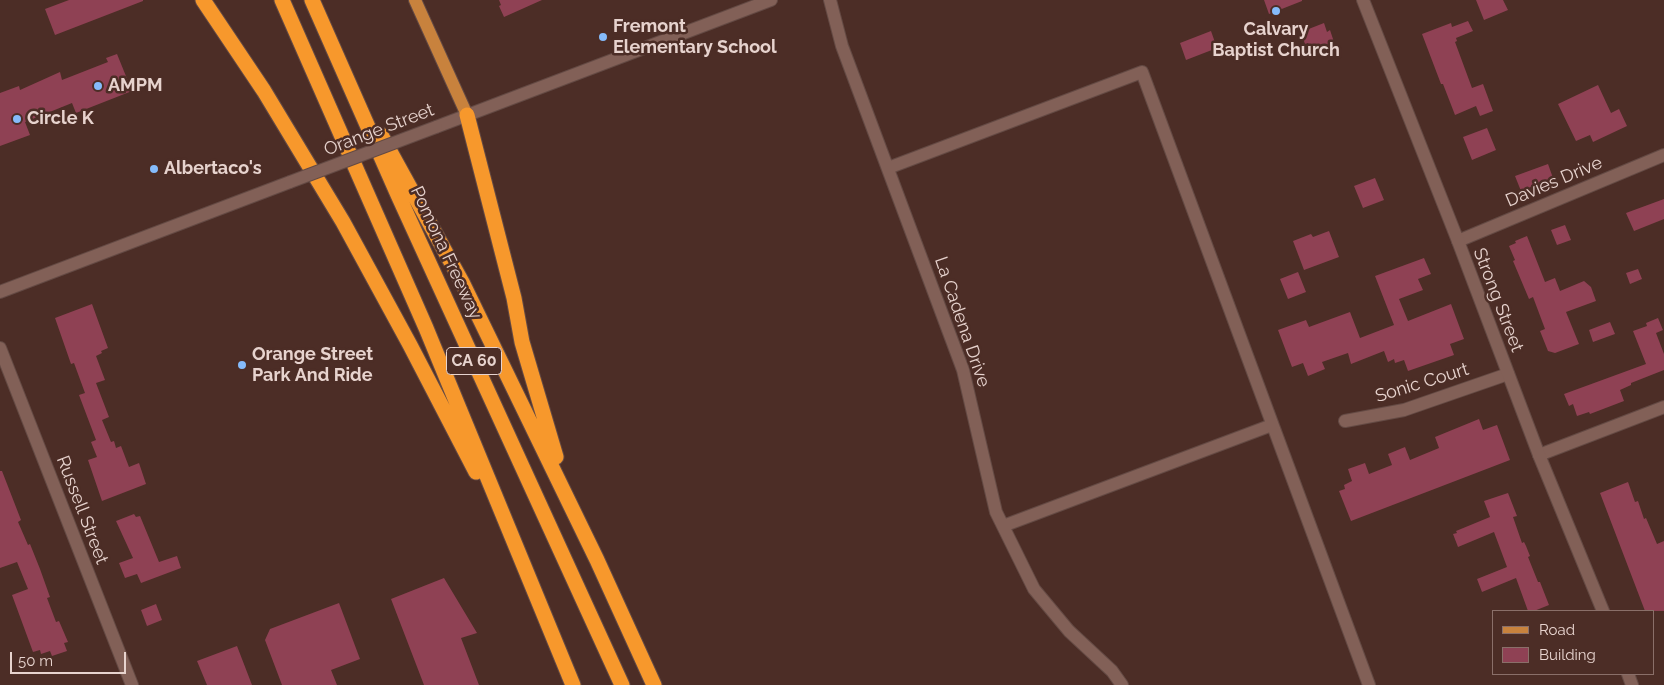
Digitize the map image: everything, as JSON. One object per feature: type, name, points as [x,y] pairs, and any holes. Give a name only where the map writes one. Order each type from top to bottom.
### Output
[{"type":"highway","points":[[202,0],[264,91],[343,222],[410,345],[523,564]]},
{"type":"highway","name":"CA 60","points":[[282,0],[426,328],[571,681]]},
{"type":"highway","name":"Pomona Freeway","points":[[312,0],[622,685]]},
{"type":"highway","points":[[328,37],[462,282],[598,560],[654,685]]},
{"type":"highway","points":[[467,115],[514,298],[522,342],[552,446],[598,560]]},
{"type":"main road","points":[[415,0],[467,115]]},
{"type":"street","name":"Orange Street","points":[[0,292],[771,0]]},
{"type":"street","name":"La Cadena Drive","points":[[830,0],[842,46],[964,370],[996,512],[1034,589],[1070,631],[1112,671],[1122,685]]},
{"type":"street","name":"Strong Street","points":[[1364,0],[1539,455],[1602,610]]},
{"type":"street","points":[[888,168],[1142,72],[1368,685]]},
{"type":"street","name":"Davies Drive","points":[[1458,241],[1664,154]]},
{"type":"street","name":"Russell Street","points":[[0,348],[132,685]]},
{"type":"street","name":"Sonic Court","points":[[1344,421],[1404,410],[1508,374]]},
{"type":"street","points":[[1539,455],[1664,407]]},
{"type":"street","points":[[1003,526],[1272,424]]},
{"type":"building","points":[[69,0],[143,1],[55,35],[45,9]]},
{"type":"building","points":[[499,0],[542,0],[504,17],[499,6],[501,5]]},
{"type":"building","points":[[1264,0],[1302,0],[1302,1],[1269,14]]},
{"type":"building","points":[[1476,0],[1503,0],[1508,10],[1484,20]]},
{"type":"building","points":[[1468,21],[1473,31],[1456,38],[1457,41],[1455,42],[1472,88],[1483,84],[1493,111],[1480,116],[1476,106],[1455,115],[1422,34],[1451,23],[1452,27]]},
{"type":"building","points":[[1324,23],[1327,32],[1330,30],[1336,48],[1314,57],[1308,43],[1305,44],[1301,32]]},
{"type":"building","points":[[1211,31],[1217,48],[1186,60],[1180,43]]},
{"type":"building","points":[[117,54],[132,91],[76,113],[72,103],[25,122],[30,135],[0,146],[0,93],[19,86],[20,90],[60,72],[62,80],[108,62],[106,58]]},
{"type":"building","points":[[1598,85],[1611,113],[1619,109],[1627,126],[1593,142],[1590,135],[1576,141],[1558,104]]},
{"type":"building","points":[[1487,128],[1496,150],[1472,160],[1463,137]]},
{"type":"building","points":[[1548,164],[1553,178],[1521,191],[1515,176]]},
{"type":"building","points":[[1375,178],[1384,200],[1363,208],[1354,186]]},
{"type":"building","points":[[1664,199],[1664,219],[1634,231],[1626,213]]},
{"type":"building","points":[[1565,225],[1571,240],[1557,245],[1551,230]]},
{"type":"building","points":[[1329,231],[1339,257],[1304,270],[1293,241],[1311,234],[1313,237]]},
{"type":"building","points":[[1527,236],[1545,282],[1555,278],[1560,291],[1584,281],[1591,287],[1596,301],[1566,312],[1579,344],[1555,353],[1548,351],[1540,331],[1545,329],[1533,297],[1529,299],[1513,261],[1515,260],[1509,246]]},
{"type":"building","points":[[1424,258],[1431,274],[1418,279],[1423,290],[1399,299],[1408,321],[1451,304],[1464,339],[1450,344],[1454,355],[1408,371],[1404,360],[1395,363],[1394,359],[1388,362],[1384,351],[1351,364],[1348,353],[1322,362],[1325,369],[1308,376],[1303,363],[1292,367],[1278,330],[1306,320],[1309,327],[1350,312],[1360,338],[1394,325],[1375,276]]},
{"type":"building","points":[[1638,269],[1642,279],[1630,284],[1626,273]]},
{"type":"building","points":[[1298,272],[1306,292],[1288,299],[1280,279]]},
{"type":"building","points":[[92,304],[108,348],[96,356],[105,380],[96,383],[109,417],[102,420],[111,442],[114,441],[116,448],[121,446],[129,467],[139,463],[146,484],[102,501],[88,460],[97,457],[91,442],[96,440],[79,395],[85,393],[74,363],[71,364],[55,318]]},
{"type":"building","points":[[1658,318],[1663,330],[1656,333],[1664,354],[1664,370],[1631,383],[1631,385],[1620,390],[1624,401],[1590,414],[1589,412],[1577,416],[1573,404],[1569,406],[1564,394],[1646,364],[1633,331],[1647,326],[1646,323]]},
{"type":"building","points":[[1610,322],[1615,334],[1593,342],[1589,330]]},
{"type":"building","points":[[1479,419],[1483,430],[1497,425],[1510,460],[1351,521],[1339,491],[1345,489],[1344,485],[1352,481],[1348,469],[1365,463],[1369,474],[1392,465],[1388,454],[1405,447],[1410,460],[1439,448],[1435,437]]},
{"type":"building","points":[[0,471],[2,471],[21,520],[18,522],[28,545],[30,544],[40,569],[50,597],[47,598],[56,622],[59,621],[68,642],[64,643],[67,651],[52,656],[50,651],[41,654],[40,650],[33,652],[12,595],[28,589],[17,562],[0,568]]},
{"type":"building","points":[[1628,482],[1635,502],[1638,501],[1644,519],[1646,518],[1657,544],[1664,541],[1664,611],[1645,610],[1600,493]]},
{"type":"building","points":[[1508,493],[1517,516],[1513,517],[1522,543],[1524,542],[1526,546],[1530,556],[1528,557],[1549,605],[1536,610],[1528,610],[1516,578],[1482,592],[1477,579],[1507,567],[1494,532],[1458,547],[1453,534],[1490,517],[1484,501]]},
{"type":"building","points":[[134,514],[136,517],[140,516],[159,562],[177,556],[181,568],[141,583],[137,574],[125,578],[119,563],[133,558],[116,521]]},
{"type":"building","points":[[444,578],[477,633],[461,638],[479,685],[424,685],[391,599]]},
{"type":"building","points":[[339,603],[360,659],[331,670],[337,685],[282,685],[265,640],[270,629]]},
{"type":"building","points":[[156,604],[162,620],[147,626],[141,610]]},
{"type":"building","points":[[237,646],[252,685],[207,685],[197,661]]},
{"type":"place","name":"Calvary Baptist Church","points":[[1276,11]]},
{"type":"place","name":"Fremont Elementary School","points":[[603,37]]},
{"type":"place","name":"AMPM","points":[[98,86]]},
{"type":"place","name":"Circle K","points":[[17,119]]},
{"type":"place","name":"Albertaco's","points":[[154,169]]},
{"type":"place","name":"Orange Street Park And Ride","points":[[242,365]]}]
